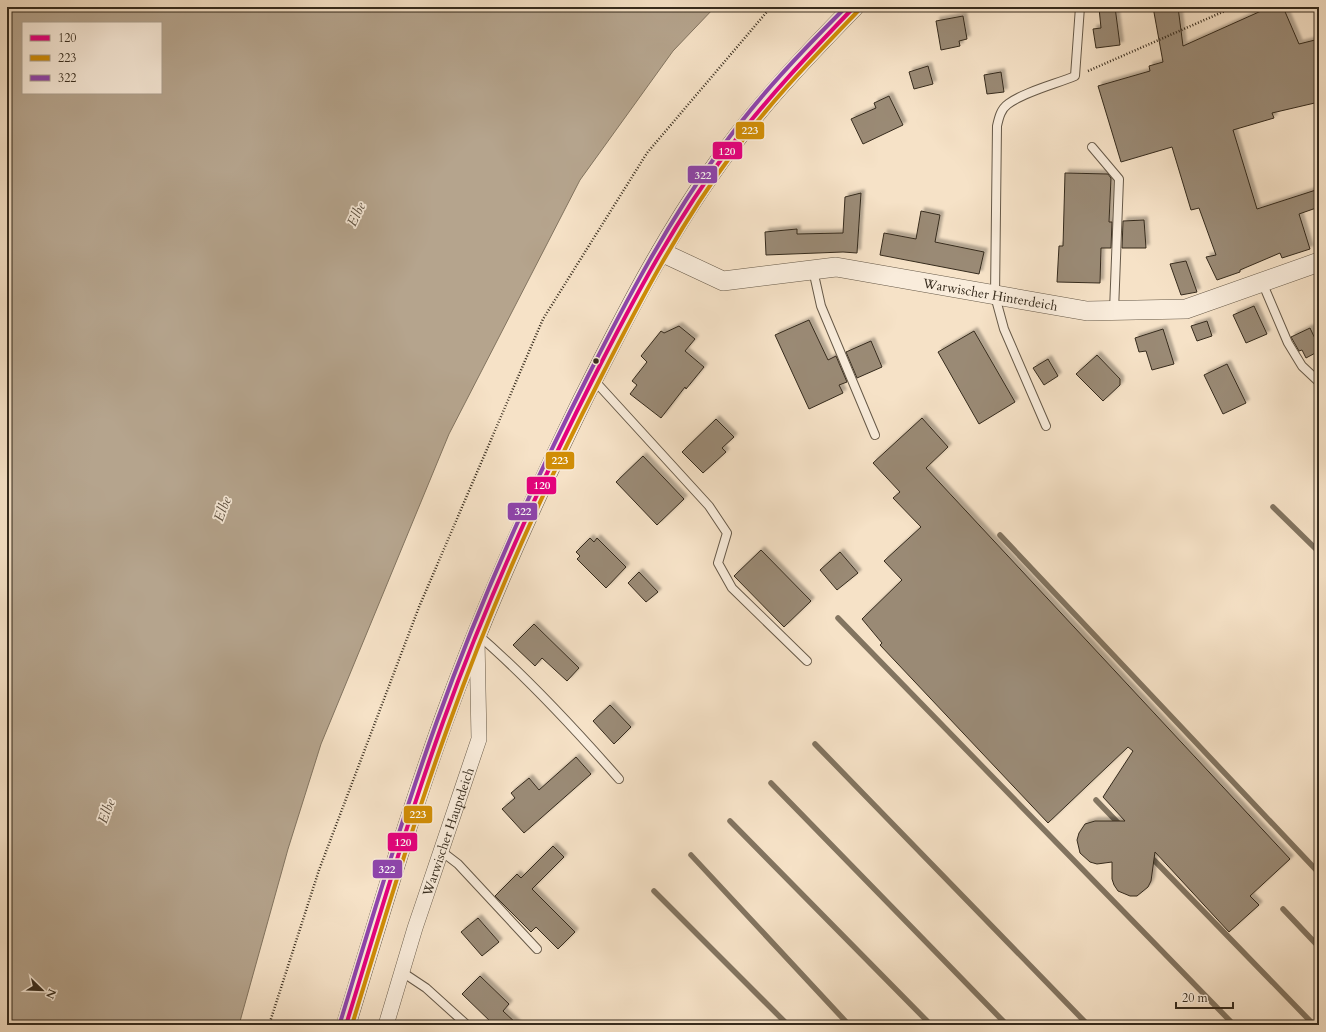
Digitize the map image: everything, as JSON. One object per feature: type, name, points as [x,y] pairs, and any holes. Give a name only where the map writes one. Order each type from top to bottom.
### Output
[{"type":"street","name":"Warwischer Hauptdeich","points":[[346,1025],[442,724],[477,634],[553,460],[593,379],[683,213],[708,176],[743,131],[806,56],[854,7]]},
{"type":"street","name":"Warwischer Hinterdeich","points":[[661,252],[723,281],[836,268],[1087,312],[1186,309],[1319,262]]},
{"type":"street","name":"Warwischer Hauptdeich","points":[[386,1025],[441,850],[479,739],[477,634]]},
{"type":"lane","points":[[1046,426],[1004,329],[995,296],[997,126],[1000,114],[1007,104],[1075,76],[1080,7]]},
{"type":"lane","points":[[1092,147],[1119,179],[1114,311]]},
{"type":"lane","points":[[813,270],[821,306],[875,435]]},
{"type":"lane","points":[[1262,281],[1288,343],[1302,366],[1319,382]]},
{"type":"lane","points":[[593,379],[709,506],[727,534],[718,563],[732,588],[807,661]]},
{"type":"lane","points":[[477,634],[524,679],[590,746],[620,779]]},
{"type":"lane","points":[[441,850],[458,864],[537,949]]},
{"type":"lane","points":[[402,972],[426,988],[468,1025]]},
{"type":"path","points":[[269,1025],[319,870],[419,607],[543,319],[647,153],[771,7]]},
{"type":"path","points":[[1075,76],[1234,7]]},
{"type":"water","name":"Elbe","points":[[7,7],[715,7],[673,51],[580,180],[449,434],[321,744],[288,849],[239,1025],[7,1025]]},
{"type":"building","points":[[1115,7],[1120,45],[1096,48],[1093,29],[1101,28],[1099,8]]},
{"type":"building","points":[[1153,7],[1178,7],[1183,46],[1270,7],[1283,7],[1299,44],[1319,39],[1319,102],[1272,113],[1274,118],[1233,130],[1257,209],[1319,189],[1319,207],[1299,214],[1310,249],[1282,258],[1280,253],[1240,270],[1240,272],[1217,280],[1206,257],[1216,255],[1199,208],[1191,210],[1172,147],[1121,162],[1098,86],[1150,71],[1149,66],[1163,62]]},
{"type":"building","points":[[963,16],[967,39],[959,41],[960,46],[941,50],[936,21]]},
{"type":"building","points":[[928,66],[933,84],[914,89],[909,72]]},
{"type":"building","points":[[1001,72],[1004,92],[987,94],[984,75]]},
{"type":"building","points":[[889,96],[903,125],[863,144],[851,119],[876,108],[874,103]]},
{"type":"building","points":[[1065,173],[1108,174],[1111,178],[1109,222],[1112,222],[1111,248],[1101,248],[1100,283],[1057,282],[1059,246],[1063,246]]},
{"type":"building","points":[[861,193],[857,253],[843,252],[766,255],[765,232],[797,229],[797,234],[843,233],[845,197]]},
{"type":"building","points":[[921,211],[940,215],[935,242],[984,252],[979,274],[880,255],[884,233],[916,239]]},
{"type":"building","points":[[1144,220],[1146,248],[1122,248],[1123,221]]},
{"type":"building","points":[[1186,261],[1197,292],[1181,295],[1170,264]]},
{"type":"building","points":[[1254,306],[1267,334],[1246,343],[1233,315]]},
{"type":"building","points":[[809,320],[828,360],[836,356],[847,382],[839,385],[843,393],[809,409],[775,335]]},
{"type":"building","points":[[1207,321],[1212,336],[1197,341],[1191,326]]},
{"type":"building","points":[[679,326],[695,339],[685,351],[704,367],[686,389],[685,387],[661,418],[630,394],[637,385],[632,381],[647,362],[641,356],[661,331],[664,333]]},
{"type":"building","points":[[1310,328],[1319,347],[1319,351],[1306,358],[1302,350],[1299,351],[1291,337]]},
{"type":"building","points":[[1163,329],[1174,364],[1152,370],[1146,351],[1139,352],[1135,338]]},
{"type":"building","points":[[974,331],[1015,402],[979,424],[938,352]]},
{"type":"building","points":[[871,341],[882,367],[857,378],[846,352]]},
{"type":"building","points":[[1097,355],[1120,379],[1120,385],[1103,401],[1076,374]]},
{"type":"building","points":[[1048,359],[1058,376],[1044,385],[1033,368]]},
{"type":"building","points":[[1227,364],[1246,403],[1223,414],[1204,375]]},
{"type":"building","points":[[922,418],[948,447],[926,468],[1290,859],[1250,896],[1259,905],[1229,932],[1155,852],[1151,881],[1148,887],[1137,896],[1130,896],[1118,891],[1112,879],[1112,862],[1097,864],[1090,862],[1080,853],[1077,840],[1079,833],[1085,824],[1095,821],[1125,821],[1103,797],[1133,751],[1128,747],[1048,823],[880,645],[882,643],[862,619],[902,580],[884,561],[921,527],[893,498],[900,492],[873,463]]},
{"type":"building","points":[[716,419],[734,437],[722,448],[726,452],[703,473],[682,452]]},
{"type":"building","points":[[643,456],[684,499],[657,525],[616,482]]},
{"type":"building","points":[[590,538],[594,542],[597,538],[626,567],[606,588],[577,559],[580,556],[576,552]]},
{"type":"building","points":[[761,550],[811,601],[784,627],[734,576]]},
{"type":"building","points":[[840,552],[858,573],[837,590],[820,570]]},
{"type":"building","points":[[639,572],[658,592],[646,602],[628,583]]},
{"type":"building","points":[[534,624],[579,668],[567,681],[542,658],[535,666],[513,645]]},
{"type":"building","points":[[610,705],[631,727],[614,744],[593,721]]},
{"type":"building","points":[[576,757],[591,774],[524,833],[502,809],[515,798],[511,793],[529,778],[539,790]]},
{"type":"building","points":[[553,846],[564,857],[532,889],[575,932],[558,949],[536,927],[531,932],[495,896],[517,874],[521,878]]},
{"type":"building","points":[[478,918],[499,942],[482,956],[461,932]]},
{"type":"building","points":[[480,976],[509,1004],[503,1011],[518,1025],[494,1025],[462,994]]},
{"type":"waterway","points":[[1273,507],[1319,552]]},
{"type":"waterway","points":[[1000,535],[1319,873]]},
{"type":"waterway","points":[[838,618],[1234,1025]]},
{"type":"waterway","points":[[815,744],[1088,1025]]},
{"type":"waterway","points":[[771,783],[1007,1025]]},
{"type":"waterway","points":[[1096,800],[1121,826]]},
{"type":"waterway","points":[[730,821],[931,1025]]},
{"type":"waterway","points":[[691,855],[849,1025]]},
{"type":"waterway","points":[[1149,855],[1314,1025]]},
{"type":"waterway","points":[[654,891],[788,1025]]},
{"type":"waterway","points":[[1283,909],[1319,947]]},
{"type":"transit line","name":"322","points":[[340,1023],[399,834],[453,677],[506,548],[545,462],[633,290],[649,261],[701,177],[734,131],[764,94],[796,58],[846,7]]},
{"type":"transit line","name":"120","points":[[346,1025],[417,797],[459,678],[494,591],[532,505],[593,379],[656,262],[690,205],[709,177],[728,150],[773,94],[854,7]]},
{"type":"transit line","name":"223","points":[[352,1025],[411,836],[465,680],[518,550],[557,465],[629,322],[661,264],[695,208],[747,134],[777,98],[858,11]]}]
